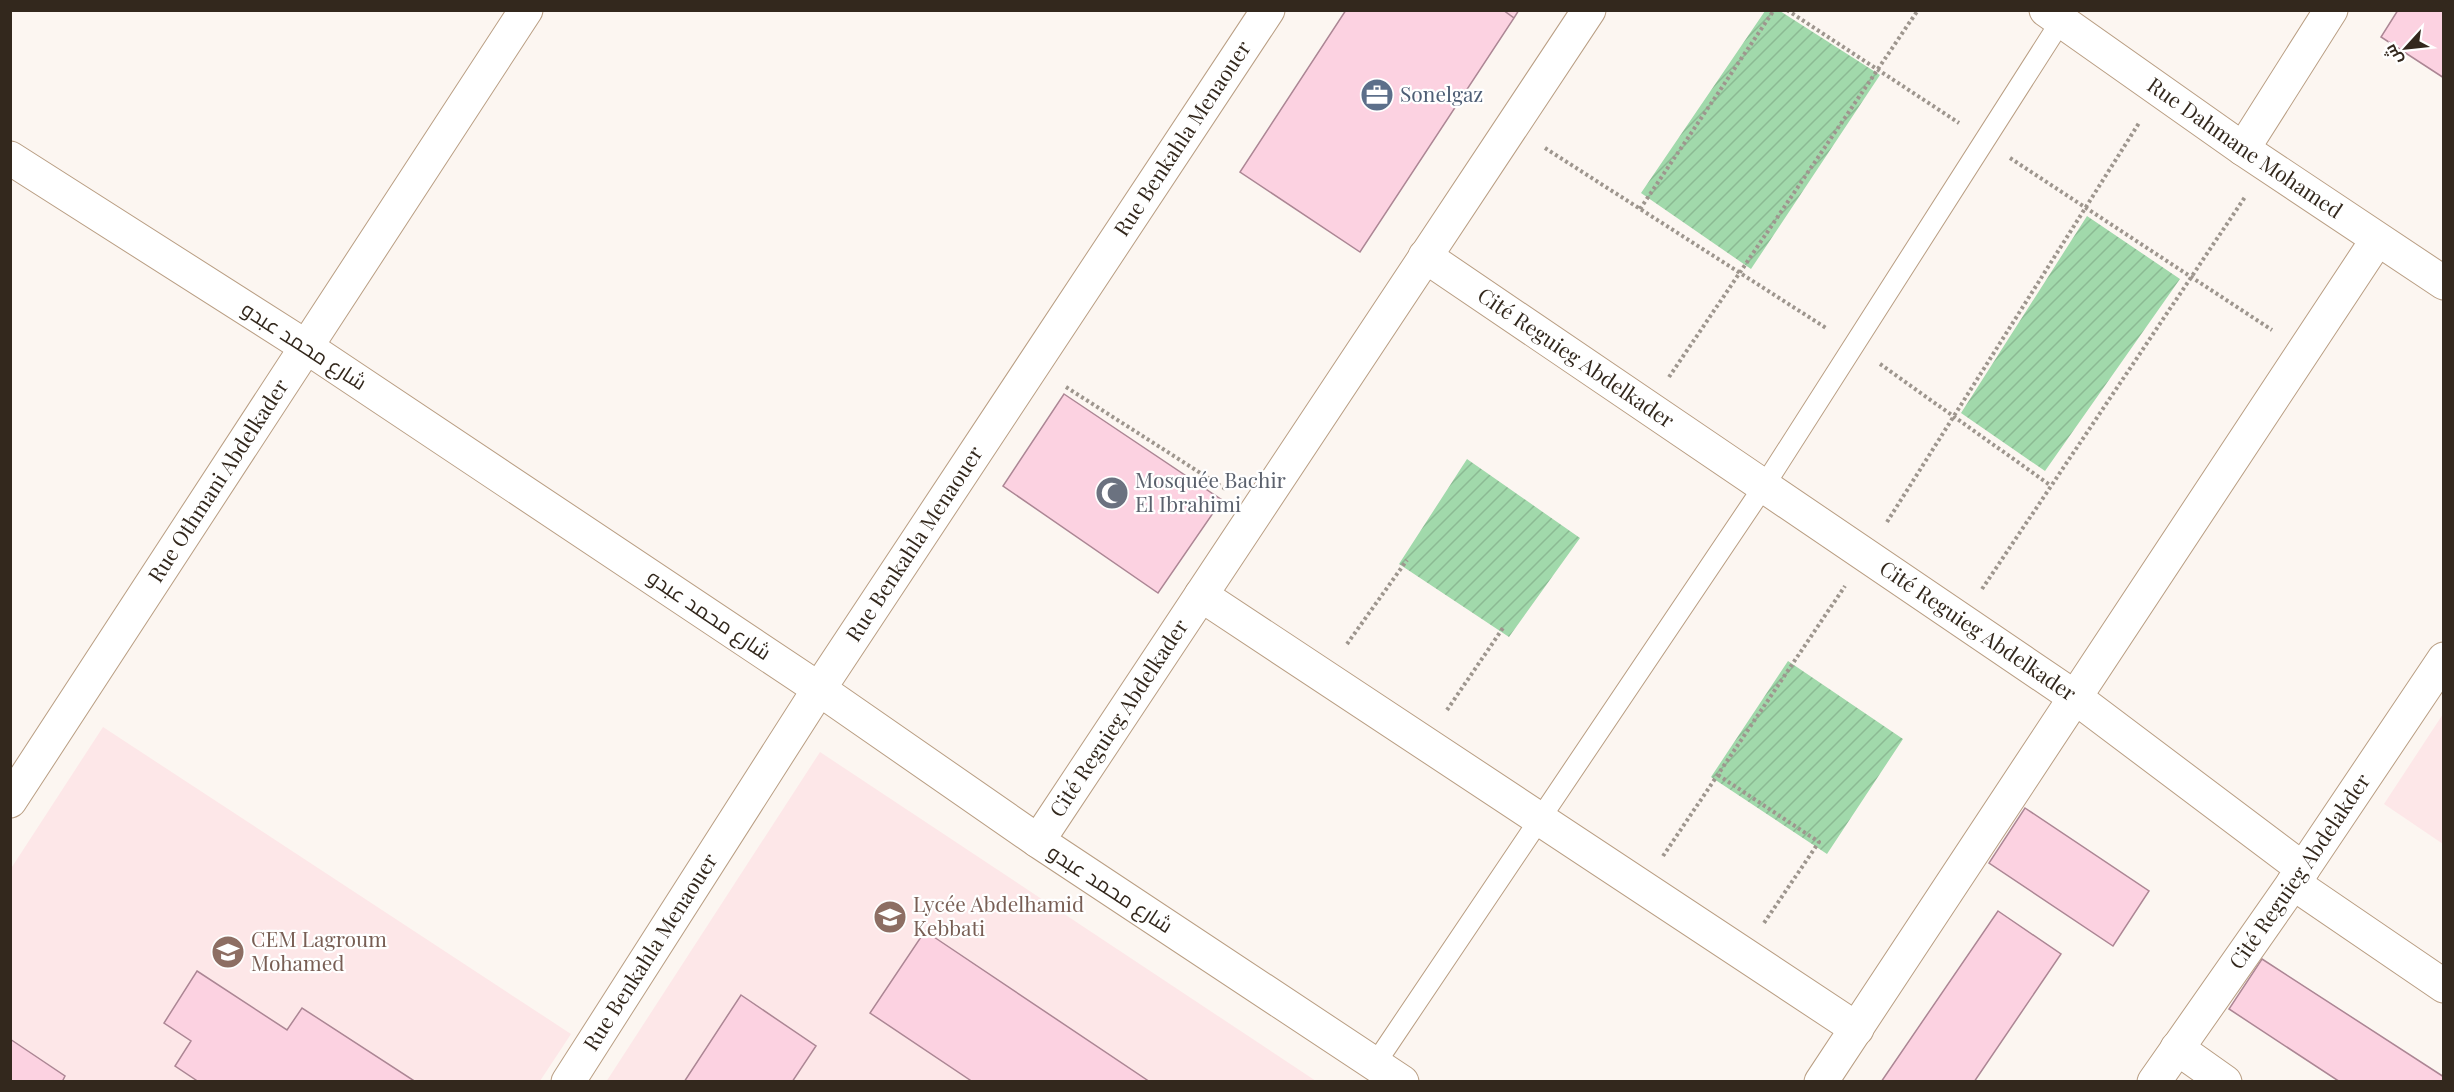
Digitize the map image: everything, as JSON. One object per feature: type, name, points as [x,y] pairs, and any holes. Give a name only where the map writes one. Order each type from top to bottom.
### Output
[{"type":"street","name":"Rue Benkahla Menaouer","points":[[568,1082],[819,689],[1268,10]]},
{"type":"street","name":"Cité Reguieg Abdelkader","points":[[1038,841],[1588,10]]},
{"type":"street","points":[[2255,157],[2331,10]]},
{"type":"street","name":"Rue Othmani Abdelkader","points":[[10,801],[518,13]]},
{"type":"street","name":"Rue Dahmane Mohamed","points":[[2054,16],[2255,157],[2444,283]]},
{"type":"street","name":"شارع محمد عبدو","points":[[10,158],[305,346],[819,689],[1038,841],[1402,1082]]},
{"type":"street","name":"Cité Reguieg Abdelkader","points":[[1425,256],[2076,698],[2377,240]]},
{"type":"street","name":"Cité Reguieg Abdelkader","points":[[1200,595],[1857,1029]]},
{"type":"street","name":"Cité Reguieg Abdelakder","points":[[2154,1082],[2298,876],[2444,659]]},
{"type":"street","points":[[1821,1082],[2076,698],[2298,876],[2444,986]]},
{"type":"street","points":[[2177,1048],[2225,1082]]},
{"type":"lane","points":[[1375,1064],[1764,486],[1985,141],[2054,16]]},
{"type":"path","points":[[1640,209],[1774,10]]},
{"type":"path","points":[[1787,10],[2305,352]]},
{"type":"path","points":[[1648,408],[1918,10]]},
{"type":"path","points":[[1643,887],[1866,555],[2087,209],[2160,89]]},
{"type":"path","points":[[1511,126],[1854,346],[2050,485]]},
{"type":"path","points":[[1961,620],[2190,277],[2255,157]]},
{"type":"path","points":[[1032,366],[1257,509]]},
{"type":"path","points":[[1323,676],[1407,560]]},
{"type":"path","points":[[1425,743],[1503,627]]},
{"type":"path","points":[[1718,775],[1819,842],[1743,954]]},
{"type":"shaded area","points":[[2443,714],[2443,844],[2384,804]]},
{"type":"shaded area","name":"CEM Lagroum Mohamed","points":[[103,727],[571,1034],[540,1081],[11,1081],[10,870]]},
{"type":"shaded area","name":"Lycée Abdelhamid Kebbati","points":[[820,752],[1316,1081],[606,1082]]},
{"type":"green space","points":[[1765,11],[1780,11],[1880,75],[1751,269],[1641,193]]},
{"type":"green space","points":[[2087,216],[2180,279],[2045,471],[1961,413]]},
{"type":"green space","points":[[1467,459],[1580,538],[1509,637],[1399,564]]},
{"type":"green space","points":[[1788,661],[1903,739],[1827,854],[1711,777]]},
{"type":"building","name":"Sonelgaz","points":[[1346,10],[1503,10],[1514,18],[1360,252],[1240,172]]},
{"type":"building","points":[[1503,10],[1519,10],[1514,18]]},
{"type":"building","points":[[2398,10],[2444,10],[2444,78],[2381,37]]},
{"type":"building","name":"Mosquée Bachir El Ibrahimi","points":[[1064,394],[1222,500],[1158,593],[1003,486]]},
{"type":"building","points":[[2025,808],[2149,891],[2113,946],[1989,863]]},
{"type":"building","points":[[1998,911],[2061,954],[1974,1082],[1881,1082]]},
{"type":"building","points":[[925,931],[1150,1082],[973,1082],[870,1013]]},
{"type":"building","points":[[2262,959],[2444,1077],[2444,1082],[2340,1082],[2229,1009]]},
{"type":"building","points":[[197,971],[287,1030],[302,1008],[416,1082],[199,1082],[175,1066],[191,1041],[164,1023]]},
{"type":"building","points":[[741,995],[816,1046],[792,1082],[684,1082]]},
{"type":"building","points":[[10,1039],[65,1076],[62,1082],[10,1082]]},
{"type":"place","name":"Sonelgaz","points":[[1377,95]]},
{"type":"place","name":"Mosquée Bachir El Ibrahimi","points":[[1112,493]]},
{"type":"place","name":"Lycée Abdelhamid Kebbati","points":[[890,917]]},
{"type":"place","name":"CEM Lagroum Mohamed","points":[[228,952]]}]
